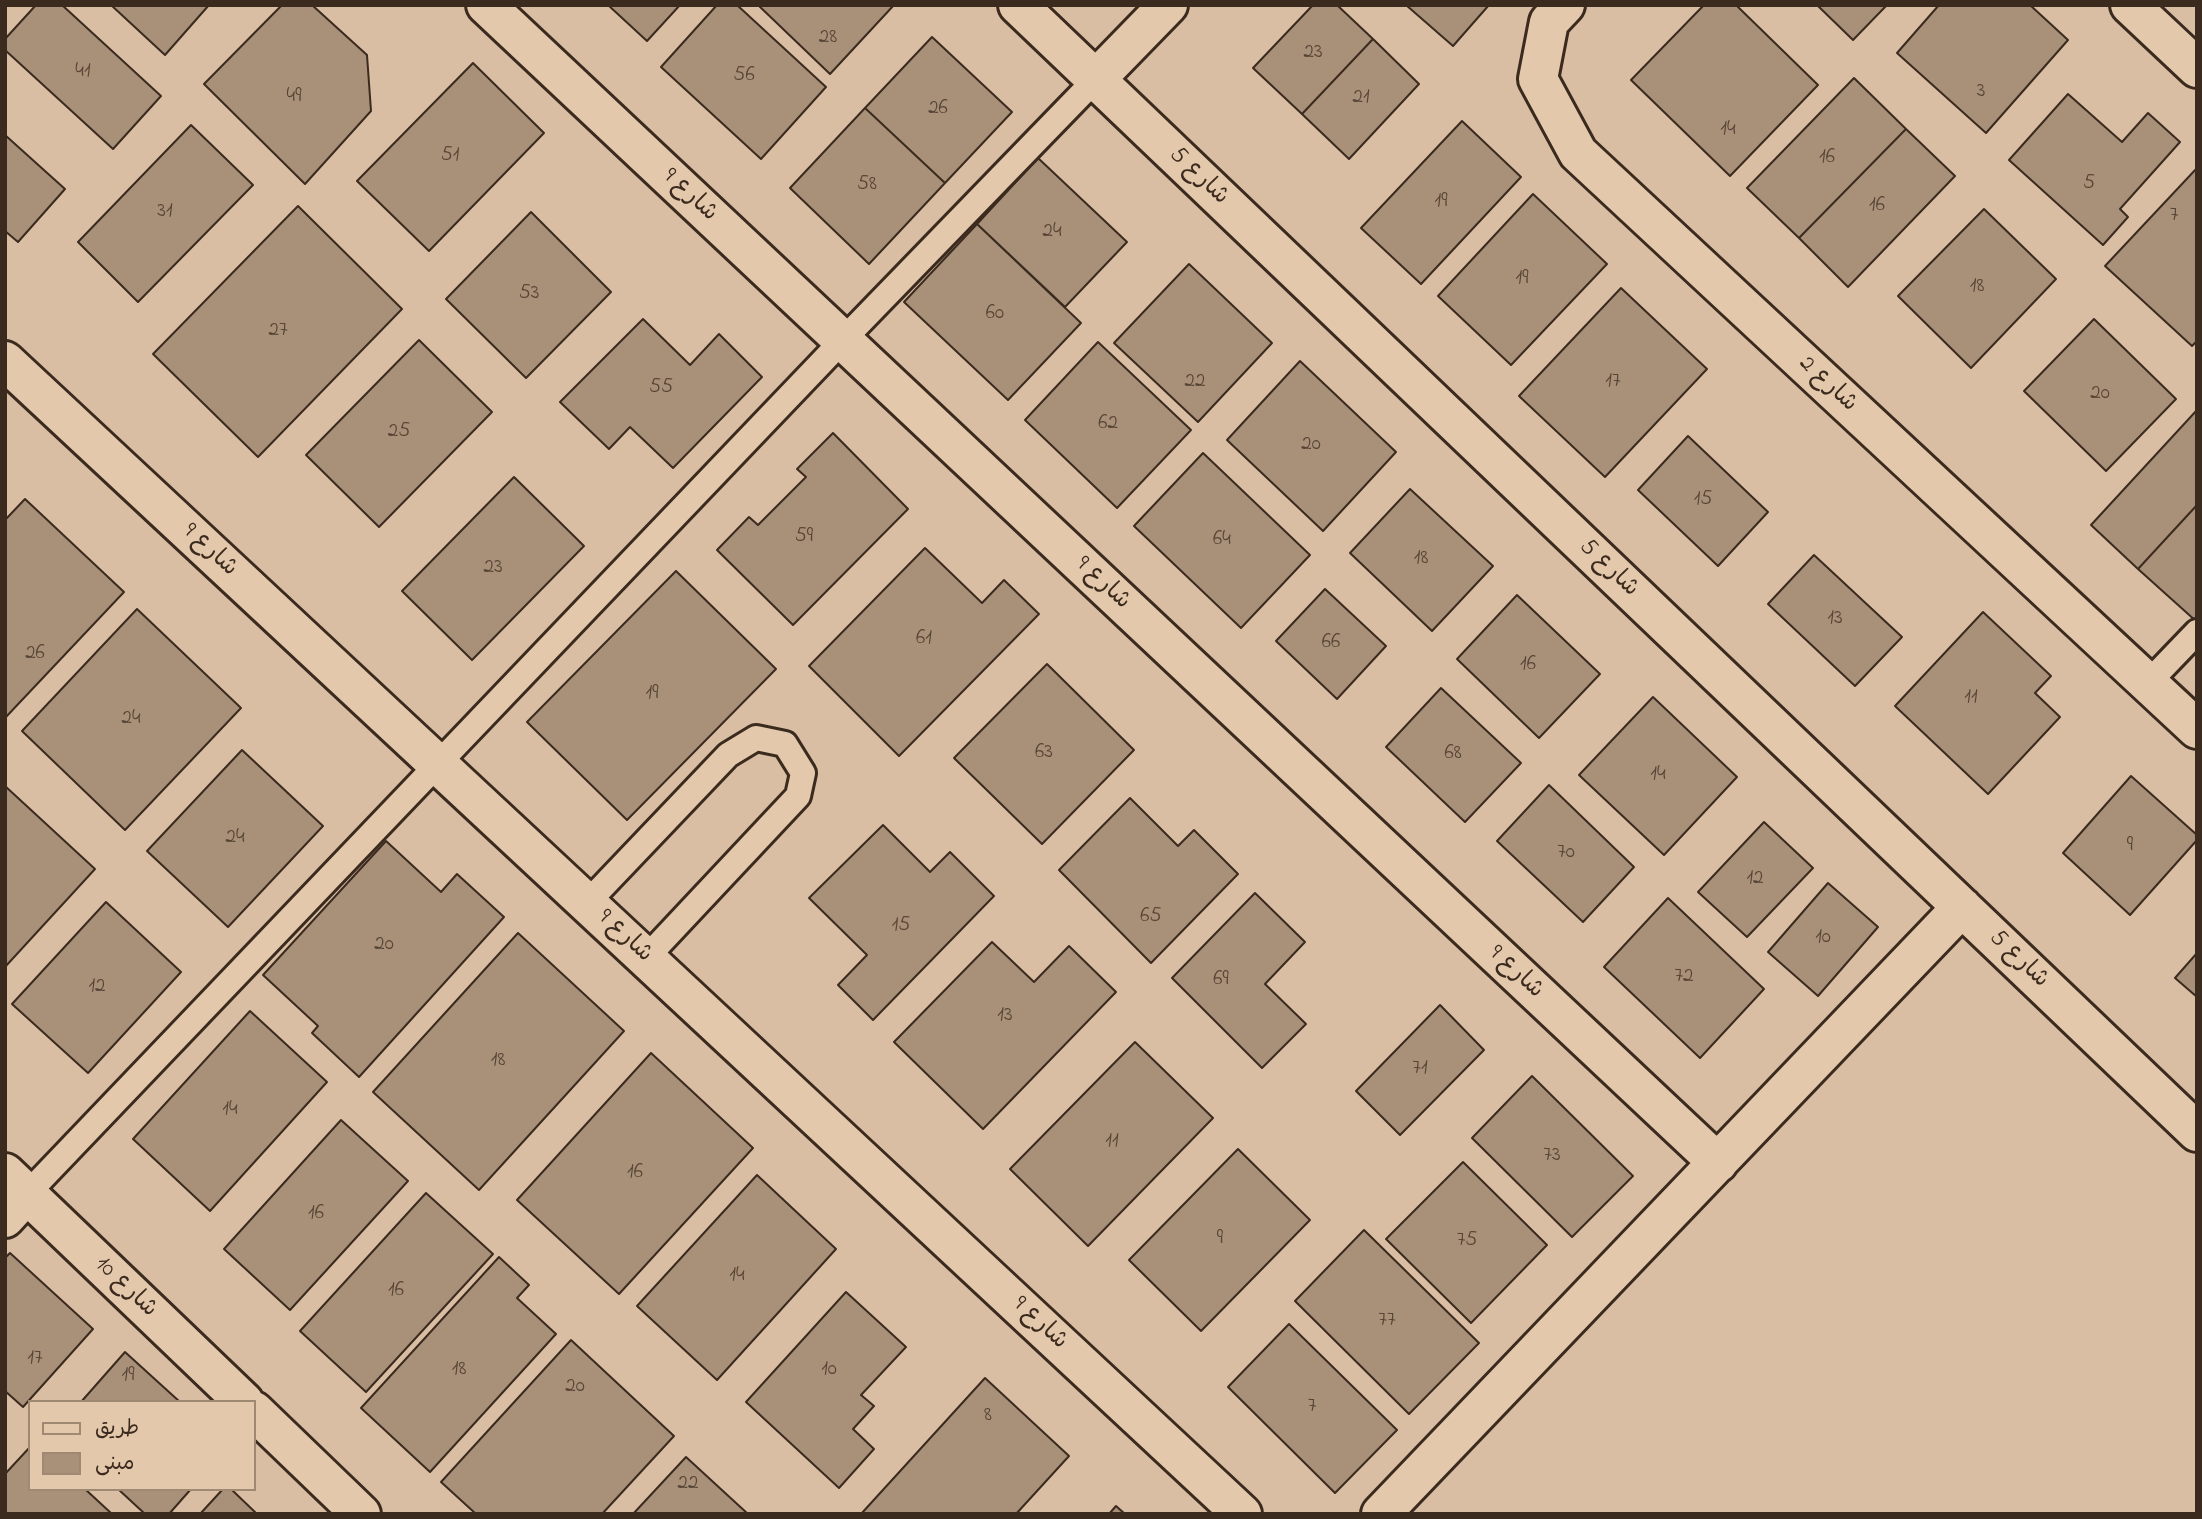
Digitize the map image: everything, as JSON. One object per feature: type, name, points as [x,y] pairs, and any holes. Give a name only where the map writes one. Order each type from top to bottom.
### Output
[{"type":"street","name":"شارع 9","points":[[486,5],[1718,1163]]},
{"type":"street","name":"شارع 5","points":[[1018,5],[2197,1132]]},
{"type":"street","points":[[1096,79],[1168,5]]},
{"type":"street","name":"شارع 2","points":[[1565,5],[1549,22],[1538,79],[1578,153],[2197,729]]},
{"type":"street","points":[[2130,5],[2197,68]]},
{"type":"street","name":"شارع 9","points":[[5,361],[1242,1514]]},
{"type":"street","points":[[1381,1514],[1962,907]]},
{"type":"street","name":"شارع 10","points":[[12,1195],[242,1400]]},
{"type":"street","points":[[256,1413],[361,1514]]},
{"type":"lane","points":[[12,1195],[438,764],[1096,79]]},
{"type":"lane","points":[[2148,683],[2197,632]]},
{"type":"lane","points":[[587,903],[728,755],[756,738],[785,744],[803,773],[798,796],[646,958]]},
{"type":"building","points":[[36,5],[62,5],[161,96],[113,149],[5,50],[5,39]]},
{"type":"building","points":[[111,5],[209,5],[165,55]]},
{"type":"building","points":[[282,5],[312,5],[367,55],[371,111],[305,184],[204,84]]},
{"type":"building","points":[[608,5],[680,5],[647,41]]},
{"type":"building","points":[[717,5],[737,5],[826,87],[761,159],[661,67]]},
{"type":"building","points":[[758,5],[894,5],[830,74]]},
{"type":"building","points":[[1313,5],[1337,5],[1373,39],[1302,114],[1253,68]]},
{"type":"building","points":[[1406,5],[1489,5],[1453,46]]},
{"type":"building","points":[[1704,5],[1736,5],[1818,85],[1730,176],[1631,80]]},
{"type":"building","points":[[1817,5],[1887,5],[1853,40]]},
{"type":"building","points":[[1939,5],[2030,5],[2068,40],[1986,133],[1897,53]]},
{"type":"building","points":[[932,37],[1012,112],[945,183],[865,108]]},
{"type":"building","points":[[1373,39],[1419,84],[1349,159],[1302,114]]},
{"type":"building","points":[[473,63],[544,133],[429,251],[357,181]]},
{"type":"building","points":[[1854,78],[1906,129],[1799,238],[1747,188]]},
{"type":"building","points":[[2068,94],[2122,142],[2148,113],[2180,142],[2120,209],[2128,217],[2103,245],[2009,160]]},
{"type":"building","points":[[865,108],[945,183],[869,264],[790,188]]},
{"type":"building","points":[[1462,121],[1521,177],[1421,284],[1361,228]]},
{"type":"building","points":[[191,125],[253,185],[138,302],[78,242]]},
{"type":"building","points":[[1906,129],[1955,176],[1848,287],[1799,238]]},
{"type":"building","points":[[5,135],[65,189],[18,242],[5,231]]},
{"type":"building","points":[[1038,158],[1127,242],[1065,307],[977,224]]},
{"type":"building","points":[[2197,168],[2197,341],[2192,346],[2105,266]]},
{"type":"building","points":[[1533,194],[1607,264],[1511,365],[1438,296]]},
{"type":"building","points":[[298,206],[402,309],[258,457],[153,354]]},
{"type":"building","points":[[1984,209],[2056,279],[1971,368],[1898,296]]},
{"type":"building","points":[[531,212],[611,292],[526,378],[446,299]]},
{"type":"building","points":[[977,224],[1081,323],[1008,400],[904,302]]},
{"type":"building","points":[[1189,264],[1272,343],[1198,422],[1114,343]]},
{"type":"building","points":[[1621,288],[1707,369],[1605,477],[1519,396]]},
{"type":"building","points":[[643,319],[690,365],[719,334],[762,377],[673,468],[630,427],[609,449],[560,402]]},
{"type":"building","points":[[2094,319],[2176,399],[2106,471],[2024,391]]},
{"type":"building","points":[[419,340],[492,412],[379,527],[306,455]]},
{"type":"building","points":[[1098,342],[1191,430],[1117,508],[1025,420]]},
{"type":"building","points":[[1300,361],[1396,452],[1323,531],[1227,440]]},
{"type":"building","points":[[2197,410],[2197,505],[2138,569],[2091,525]]},
{"type":"building","points":[[833,433],[908,509],[793,625],[717,550],[749,517],[758,525],[806,477],[797,469]]},
{"type":"building","points":[[1688,436],[1768,512],[1718,566],[1638,490]]},
{"type":"building","points":[[1203,453],[1310,555],[1241,628],[1134,526]]},
{"type":"building","points":[[514,477],[584,546],[472,660],[402,591]]},
{"type":"building","points":[[1410,489],[1493,566],[1432,631],[1350,553]]},
{"type":"building","points":[[25,499],[124,592],[5,718],[5,520]]},
{"type":"building","points":[[2197,505],[2197,622],[2138,569]]},
{"type":"building","points":[[925,548],[982,603],[1004,580],[1039,614],[899,756],[809,666]]},
{"type":"building","points":[[1814,555],[1902,637],[1855,686],[1768,604]]},
{"type":"building","points":[[676,571],[776,669],[627,820],[527,722]]},
{"type":"building","points":[[1325,589],[1386,646],[1337,699],[1276,641]]},
{"type":"building","points":[[1517,595],[1600,674],[1539,738],[1457,659]]},
{"type":"building","points":[[137,609],[241,708],[125,830],[22,731]]},
{"type":"building","points":[[1983,612],[2051,676],[2035,693],[2060,717],[1988,794],[1895,706]]},
{"type":"building","points":[[1047,664],[1134,750],[1042,844],[954,758]]},
{"type":"building","points":[[1441,688],[1521,763],[1465,822],[1386,747]]},
{"type":"building","points":[[1653,697],[1737,777],[1664,855],[1579,775]]},
{"type":"building","points":[[242,750],[323,826],[228,927],[147,851]]},
{"type":"building","points":[[2131,776],[2197,835],[2197,840],[2130,915],[2063,853]]},
{"type":"building","points":[[1549,785],[1634,867],[1583,922],[1497,841]]},
{"type":"building","points":[[5,786],[95,869],[5,967]]},
{"type":"building","points":[[1130,798],[1178,846],[1194,830],[1238,874],[1151,963],[1059,870]]},
{"type":"building","points":[[1764,822],[1813,868],[1747,937],[1698,892]]},
{"type":"building","points":[[883,825],[930,872],[950,852],[994,896],[873,1020],[838,985],[867,955],[809,898]]},
{"type":"building","points":[[386,841],[441,892],[457,874],[504,917],[359,1077],[312,1033],[318,1026],[263,975]]},
{"type":"building","points":[[1828,883],[1878,927],[1818,996],[1768,952]]},
{"type":"building","points":[[1255,893],[1305,942],[1265,984],[1306,1024],[1262,1068],[1172,978]]},
{"type":"building","points":[[1668,898],[1764,989],[1700,1058],[1604,967]]},
{"type":"building","points":[[106,902],[181,972],[88,1073],[12,1004]]},
{"type":"building","points":[[518,933],[624,1031],[479,1190],[373,1092]]},
{"type":"building","points":[[992,942],[1034,982],[1069,946],[1116,992],[983,1129],[894,1042]]},
{"type":"building","points":[[2197,953],[2197,997],[2175,978]]},
{"type":"building","points":[[1440,1005],[1484,1050],[1400,1135],[1356,1091]]},
{"type":"building","points":[[250,1011],[327,1082],[210,1211],[133,1139]]},
{"type":"building","points":[[1135,1042],[1213,1118],[1088,1246],[1010,1169]]},
{"type":"building","points":[[651,1053],[753,1148],[619,1294],[517,1200]]},
{"type":"building","points":[[1532,1076],[1633,1176],[1572,1237],[1472,1138]]},
{"type":"building","points":[[341,1120],[408,1181],[290,1310],[224,1249]]},
{"type":"building","points":[[1238,1149],[1310,1220],[1201,1331],[1129,1260]]},
{"type":"building","points":[[1463,1162],[1547,1245],[1471,1323],[1386,1239]]},
{"type":"building","points":[[757,1175],[836,1249],[717,1380],[637,1306]]},
{"type":"building","points":[[426,1193],[493,1254],[366,1392],[300,1331]]},
{"type":"building","points":[[1364,1230],[1479,1343],[1409,1414],[1295,1301]]},
{"type":"building","points":[[10,1253],[93,1329],[23,1407],[5,1391],[5,1258]]},
{"type":"building","points":[[499,1257],[529,1285],[517,1298],[556,1334],[430,1472],[361,1408]]},
{"type":"building","points":[[846,1292],[906,1347],[861,1395],[874,1406],[853,1429],[874,1449],[839,1488],[746,1402]]},
{"type":"building","points":[[1289,1324],[1397,1430],[1335,1493],[1228,1387]]},
{"type":"building","points":[[571,1340],[674,1436],[602,1514],[476,1514],[441,1482]]},
{"type":"building","points":[[125,1352],[178,1400],[83,1400]]},
{"type":"building","points":[[985,1378],[1069,1456],[1016,1514],[861,1514]]},
{"type":"building","points":[[28,1449],[28,1491],[87,1491],[112,1514],[5,1514],[5,1474]]},
{"type":"building","points":[[686,1457],[748,1514],[633,1514]]},
{"type":"building","points":[[120,1491],[189,1491],[169,1514],[145,1514]]},
{"type":"building","points":[[221,1491],[233,1491],[257,1514],[200,1514]]},
{"type":"building","points":[[1116,1506],[1125,1514],[1109,1514]]}]
